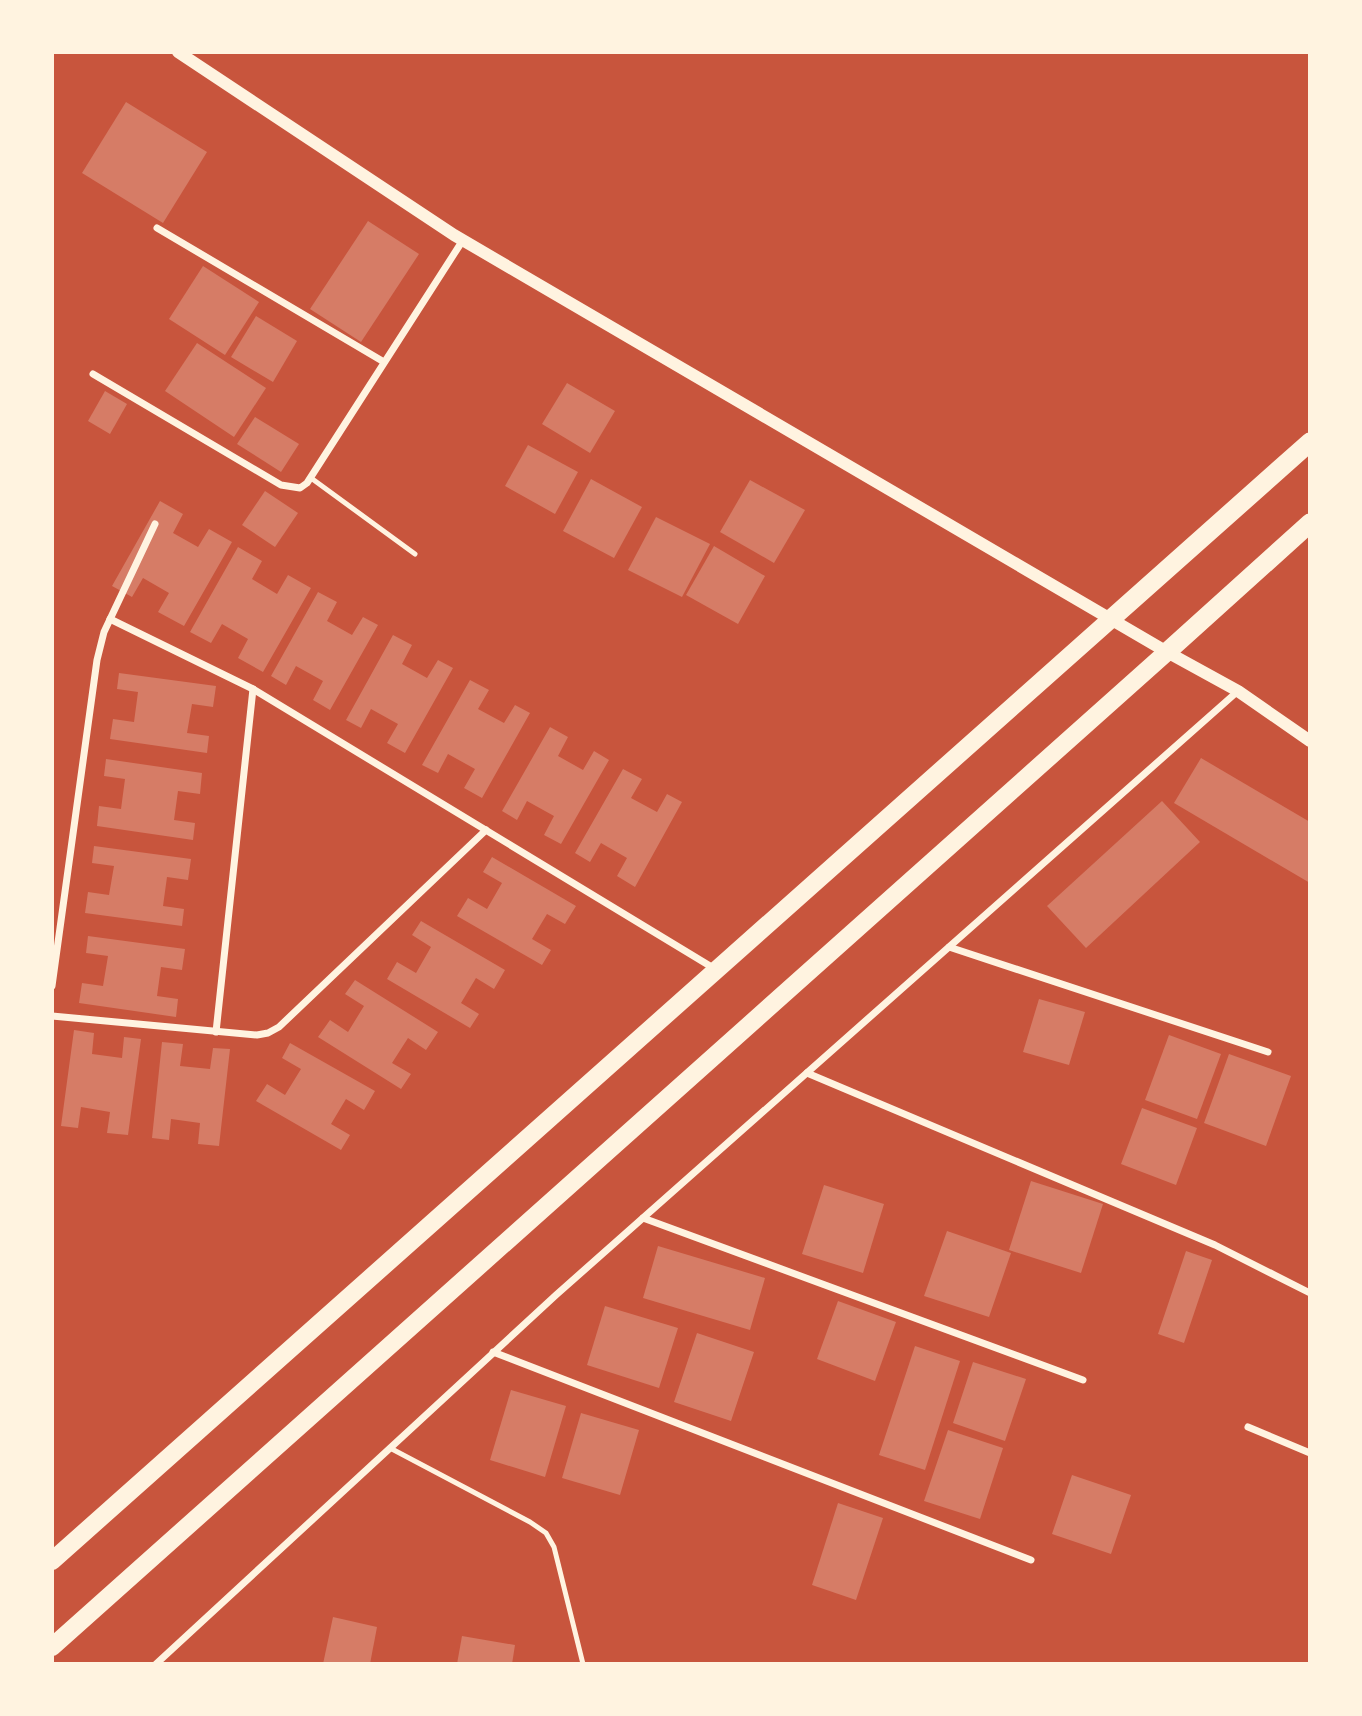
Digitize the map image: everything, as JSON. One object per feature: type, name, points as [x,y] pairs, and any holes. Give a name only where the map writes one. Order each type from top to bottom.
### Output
[{"type":"highway","points":[[1111,619],[1310,442]]},
{"type":"highway","points":[[1167,652],[1310,523]]},
{"type":"main road","points":[[52,1561],[1111,619]]},
{"type":"main road","points":[[52,1647],[1167,652]]},
{"type":"street","points":[[178,52],[463,240],[1238,691],[1310,741]]},
{"type":"street","points":[[157,228],[384,362]]},
{"type":"street","points":[[93,374],[281,485],[300,488],[310,478],[463,240]]},
{"type":"street","points":[[52,986],[97,660],[110,619],[155,524]]},
{"type":"street","points":[[110,619],[253,689],[717,970]]},
{"type":"street","points":[[216,1032],[253,689]]},
{"type":"street","points":[[156,1664],[493,1352],[1238,691]]},
{"type":"street","points":[[52,1016],[257,1035],[279,1027],[486,830]]},
{"type":"street","points":[[949,947],[1268,1052]]},
{"type":"street","points":[[807,1073],[1215,1245],[1310,1293]]},
{"type":"street","points":[[643,1218],[1083,1380]]},
{"type":"street","points":[[493,1352],[1031,1560]]},
{"type":"street","points":[[1248,1427],[1310,1452]]},
{"type":"lane","points":[[310,478],[415,554]]},
{"type":"lane","points":[[390,1448],[546,1533],[554,1547],[583,1664]]},
{"type":"building","points":[[126,102],[207,152],[163,223],[82,173]]},
{"type":"building","points":[[368,221],[419,254],[361,342],[310,309]]},
{"type":"building","points":[[203,266],[259,302],[225,355],[169,319]]},
{"type":"building","points":[[256,316],[297,341],[273,382],[231,357]]},
{"type":"building","points":[[197,343],[266,388],[234,437],[165,391]]},
{"type":"building","points":[[567,383],[615,411],[590,453],[542,424]]},
{"type":"building","points":[[105,391],[127,404],[110,434],[88,421]]},
{"type":"building","points":[[255,417],[299,444],[281,472],[237,444]]},
{"type":"building","points":[[528,445],[578,472],[555,514],[505,486]]},
{"type":"building","points":[[591,479],[642,507],[614,558],[563,531]]},
{"type":"building","points":[[750,480],[805,510],[774,563],[720,532]]},
{"type":"building","points":[[265,491],[298,513],[275,547],[242,525]]},
{"type":"building","points":[[160,501],[183,514],[173,533],[198,547],[209,529],[232,542],[184,626],[158,612],[169,593],[143,578],[132,597],[112,586]]},
{"type":"building","points":[[656,517],[710,544],[682,597],[628,570]]},
{"type":"building","points":[[714,546],[765,576],[738,624],[686,595]]},
{"type":"building","points":[[238,547],[262,561],[252,579],[277,594],[288,575],[311,588],[263,672],[238,658],[248,639],[222,624],[211,643],[190,632]]},
{"type":"building","points":[[318,592],[337,602],[327,621],[352,635],[363,617],[378,625],[330,710],[313,700],[323,681],[296,666],[286,685],[271,676]]},
{"type":"building","points":[[393,635],[412,645],[402,664],[427,678],[438,660],[453,668],[405,753],[387,743],[398,724],[371,709],[361,728],[346,720]]},
{"type":"building","points":[[119,673],[216,686],[213,707],[192,704],[187,733],[209,736],[207,753],[110,739],[113,719],[134,722],[138,692],[117,689]]},
{"type":"building","points":[[470,680],[489,690],[478,709],[504,723],[515,705],[530,713],[482,798],[464,788],[475,769],[448,754],[438,773],[422,765]]},
{"type":"building","points":[[550,727],[568,737],[558,756],[583,770],[594,751],[609,760],[561,844],[544,835],[554,816],[527,801],[517,820],[502,811]]},
{"type":"building","points":[[1201,758],[1310,822],[1310,883],[1174,803]]},
{"type":"building","points":[[106,759],[202,773],[200,794],[178,791],[174,820],[195,823],[193,840],[97,826],[99,806],[121,809],[125,779],[104,776]]},
{"type":"building","points":[[623,769],[642,779],[631,798],[657,812],[667,794],[682,802],[635,887],[617,876],[627,858],[601,843],[590,862],[575,853]]},
{"type":"building","points":[[1162,801],[1200,842],[1086,948],[1047,906]]},
{"type":"building","points":[[94,846],[191,859],[188,880],[167,877],[163,906],[184,909],[182,926],[85,913],[88,892],[109,895],[114,866],[92,863]]},
{"type":"building","points":[[492,857],[576,906],[565,924],[547,914],[532,939],[551,950],[542,965],[457,916],[468,898],[487,909],[502,883],[483,872]]},
{"type":"building","points":[[421,921],[505,970],[494,989],[476,978],[461,1003],[479,1014],[470,1028],[387,979],[397,962],[416,973],[431,947],[412,935]]},
{"type":"building","points":[[88,936],[185,949],[182,970],[161,967],[157,996],[178,999],[176,1017],[79,1003],[82,983],[103,986],[108,956],[86,953]]},
{"type":"building","points":[[355,980],[438,1032],[426,1050],[408,1038],[392,1063],[411,1074],[401,1089],[318,1037],[330,1020],[348,1032],[364,1006],[345,994]]},
{"type":"building","points":[[1039,999],[1085,1012],[1069,1065],[1023,1052]]},
{"type":"building","points":[[74,1030],[94,1033],[92,1054],[122,1058],[124,1037],[141,1039],[128,1135],[107,1133],[110,1112],[81,1107],[78,1128],[61,1126]]},
{"type":"building","points":[[1169,1035],[1221,1054],[1197,1119],[1145,1100]]},
{"type":"building","points":[[162,1042],[183,1044],[180,1066],[210,1069],[213,1048],[230,1049],[219,1146],[198,1144],[200,1123],[171,1119],[169,1140],[152,1138]]},
{"type":"building","points":[[290,1043],[375,1091],[364,1110],[346,1099],[331,1124],[350,1135],[341,1150],[256,1101],[267,1084],[285,1095],[301,1069],[282,1058]]},
{"type":"building","points":[[1229,1054],[1291,1076],[1266,1146],[1204,1123]]},
{"type":"building","points":[[1142,1108],[1197,1128],[1176,1185],[1121,1164]]},
{"type":"building","points":[[1031,1181],[1103,1204],[1081,1273],[1009,1250]]},
{"type":"building","points":[[824,1185],[884,1204],[863,1273],[802,1254]]},
{"type":"building","points":[[947,1231],[1011,1253],[989,1317],[924,1296]]},
{"type":"building","points":[[658,1246],[765,1278],[750,1330],[643,1298]]},
{"type":"building","points":[[1186,1251],[1212,1260],[1184,1343],[1158,1334]]},
{"type":"building","points":[[838,1301],[896,1322],[875,1381],[817,1359]]},
{"type":"building","points":[[605,1306],[678,1328],[659,1388],[587,1365]]},
{"type":"building","points":[[697,1333],[754,1352],[731,1421],[674,1402]]},
{"type":"building","points":[[915,1346],[960,1361],[925,1470],[879,1455]]},
{"type":"building","points":[[973,1362],[1026,1379],[1005,1441],[953,1423]]},
{"type":"building","points":[[511,1390],[566,1406],[545,1477],[490,1460]]},
{"type":"building","points":[[581,1413],[639,1430],[620,1495],[562,1478]]},
{"type":"building","points":[[948,1430],[1003,1448],[980,1519],[924,1501]]},
{"type":"building","points":[[1072,1475],[1131,1495],[1111,1554],[1052,1534]]},
{"type":"building","points":[[838,1503],[883,1518],[856,1600],[812,1585]]},
{"type":"building","points":[[333,1617],[377,1627],[370,1664],[323,1664]]},
{"type":"building","points":[[462,1636],[515,1645],[512,1664],[457,1664]]}]
